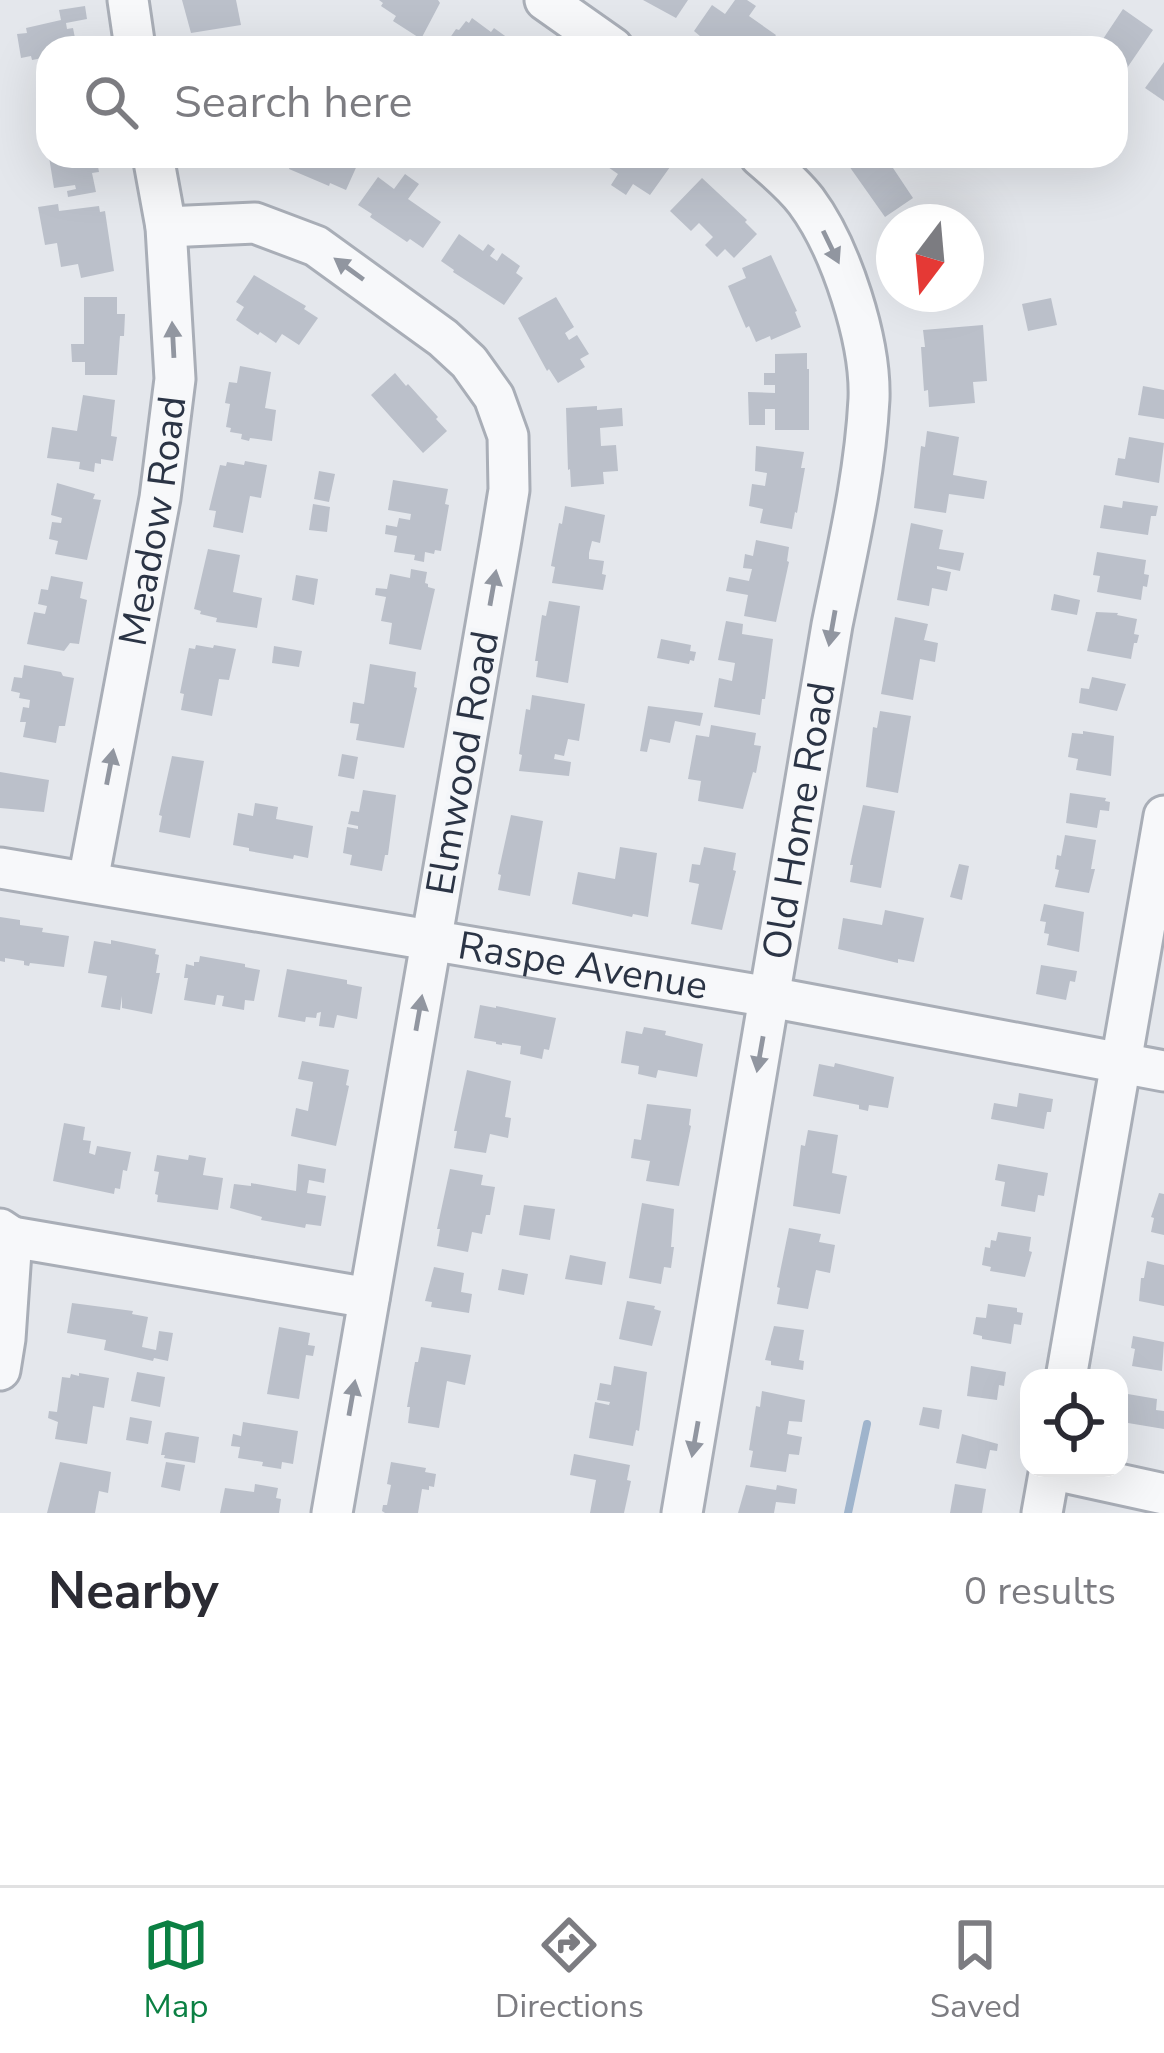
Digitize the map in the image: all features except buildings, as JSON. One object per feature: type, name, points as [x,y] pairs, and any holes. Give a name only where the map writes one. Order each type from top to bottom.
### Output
[{"type":"street","points":[[128,0],[133,36]]},
{"type":"street","points":[[545,0],[596,36]]},
{"type":"street","name":"Meadow Road","points":[[88,881],[160,498],[175,380],[166,227],[155,168]]},
{"type":"street","name":"Old Home Road","points":[[682,1513],[832,625],[859,491],[869,395],[861,332],[842,271],[806,202],[772,168]]},
{"type":"street","name":"Elmwood Road","points":[[166,227],[255,223],[316,247],[443,338],[482,378],[508,436],[508,490],[332,1513]]},
{"type":"street","points":[[1068,1369],[1164,816]]},
{"type":"street","name":"Raspe Avenue","points":[[0,868],[770,997],[1164,1071]]},
{"type":"street","points":[[0,1370],[9,1296],[6,1233],[369,1298]]},
{"type":"street","points":[[1042,1513],[1048,1477]]},
{"type":"street","points":[[1089,1477],[1164,1494]]},
{"type":"waterway","points":[[848,1513],[867,1424]]}]
